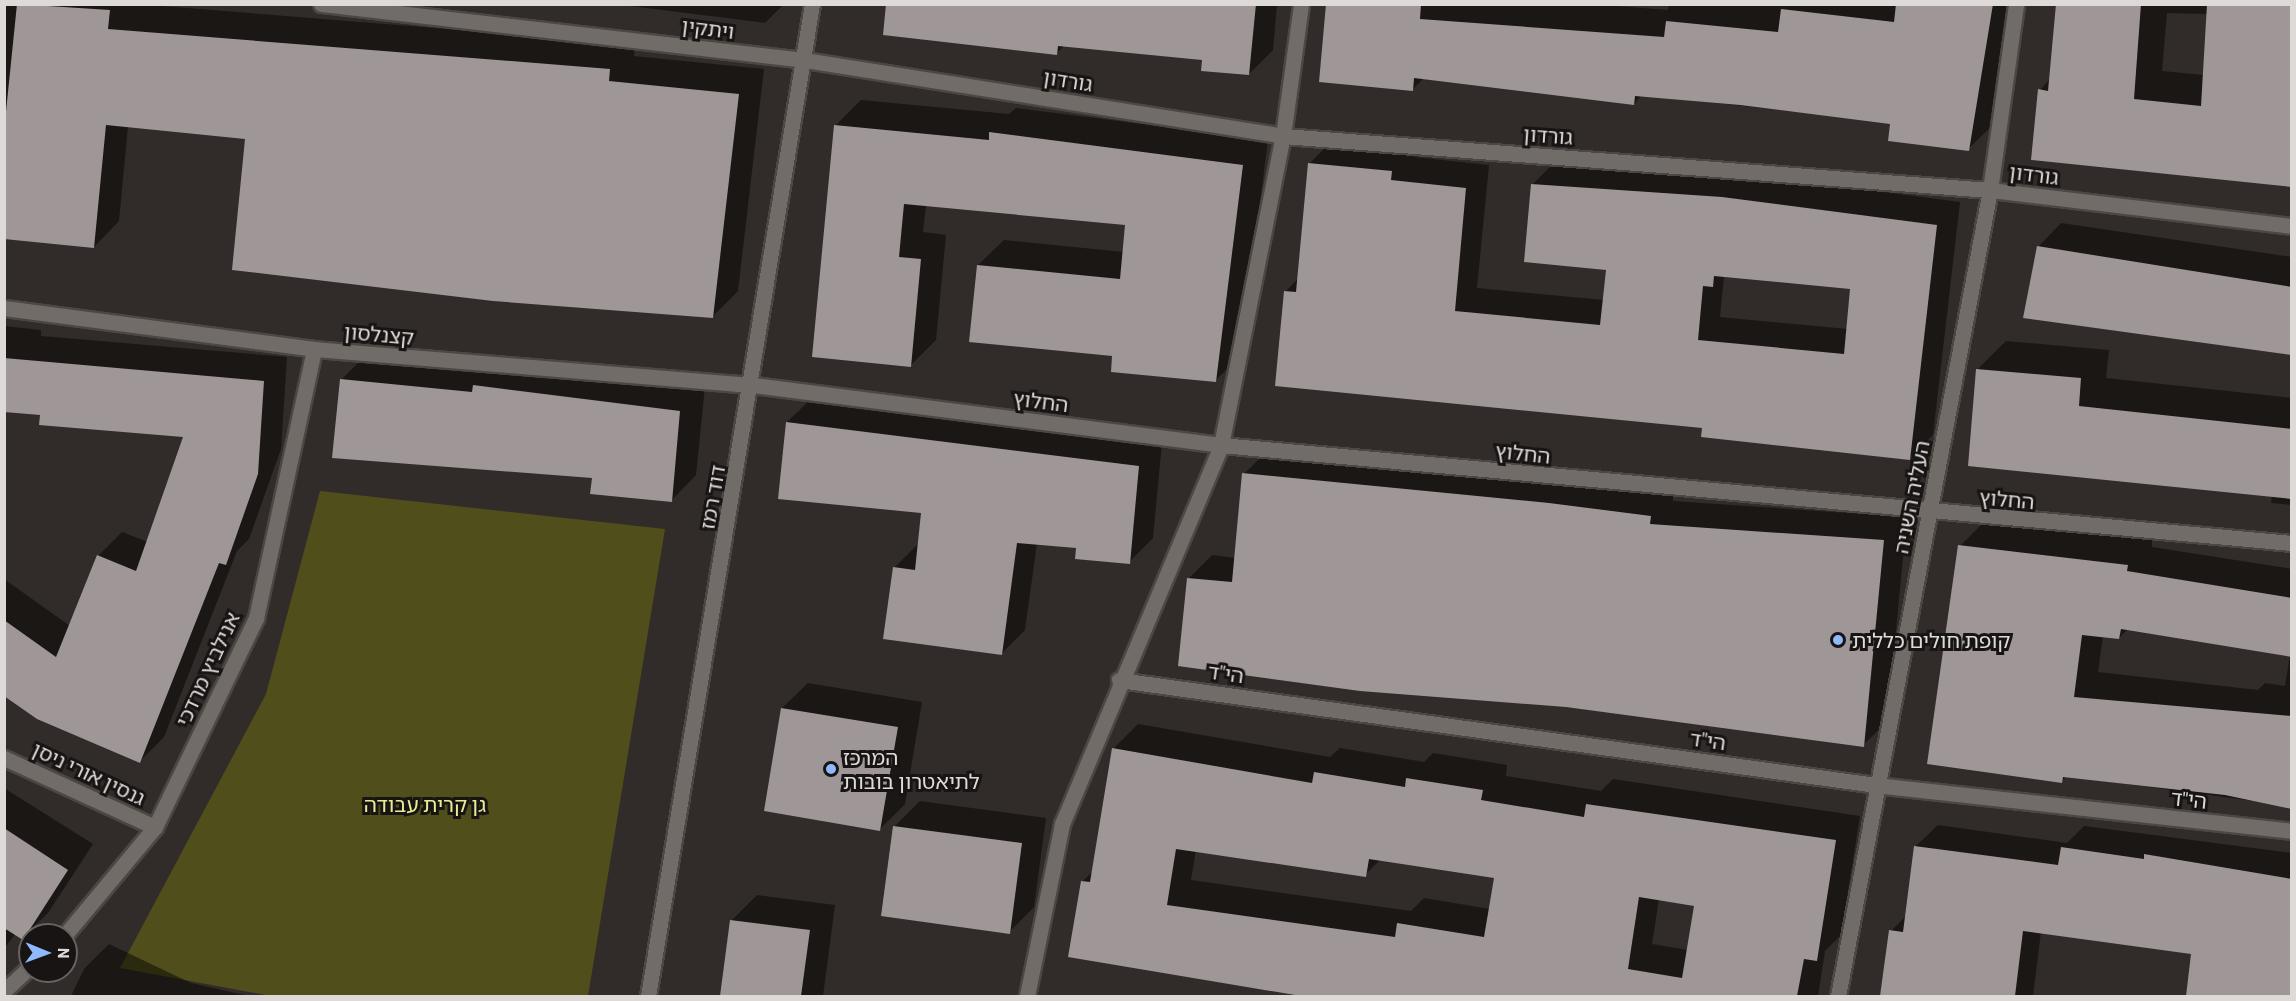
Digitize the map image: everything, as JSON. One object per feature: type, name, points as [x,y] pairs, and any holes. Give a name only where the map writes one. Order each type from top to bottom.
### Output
[{"type":"street","name":"ויתקין","points":[[321,4],[805,60]]},
{"type":"street","name":"דוד רמז","points":[[648,996],[753,385],[812,4]]},
{"type":"street","points":[[1027,996],[1062,824],[1119,680],[1221,445],[1283,136],[1302,4]]},
{"type":"street","name":"העליה השניה","points":[[1838,996],[1990,190],[2016,4]]},
{"type":"street","name":"גורדון","points":[[805,60],[1283,136],[1990,190],[2292,226]]},
{"type":"street","name":"קצנלסון","points":[[4,308],[314,349],[753,385]]},
{"type":"street","name":"אנילביץ מרדכי","points":[[75,923],[155,827],[256,618],[314,349]]},
{"type":"street","name":"החלוץ","points":[[753,385],[1221,445],[1930,514],[2292,543]]},
{"type":"street","name":"הי\"ד","points":[[1119,680],[1876,785],[2292,831]]},
{"type":"street","name":"גנסין אורי ניסן","points":[[4,758],[155,827]]},
{"type":"street","points":[[4,990],[18,978]]},
{"type":"green space","name":"גן קרית עבודה","points":[[320,491],[665,529],[588,996],[271,996],[120,968],[266,694]]},
{"type":"building","points":[[17,4],[110,10],[108,29],[610,69],[609,81],[739,94],[713,318],[493,301],[232,270],[245,139],[106,125],[94,248],[4,239],[4,131]]},
{"type":"building","points":[[886,4],[1256,4],[1249,75],[1201,71],[1202,60],[1058,46],[1057,55],[883,35]]},
{"type":"building","points":[[1326,4],[1421,4],[1420,19],[1664,37],[1666,21],[1778,32],[1781,9],[1894,22],[1896,4],[1993,4],[1969,151],[1888,141],[1890,124],[1740,105],[1635,96],[1634,105],[1414,78],[1413,91],[1319,82]]},
{"type":"building","points":[[2056,4],[2141,4],[2134,99],[2201,106],[2207,4],[2292,4],[2292,187],[2031,160],[2038,89],[2048,91]]},
{"type":"building","points":[[834,125],[989,140],[989,132],[1243,165],[1216,382],[1111,372],[1112,356],[969,342],[977,265],[1120,279],[1125,225],[904,204],[899,257],[921,259],[911,367],[812,357]]},
{"type":"building","points":[[1308,163],[1392,171],[1391,180],[1466,188],[1455,311],[1600,325],[1606,270],[1524,262],[1531,184],[1722,197],[1937,225],[1910,460],[1701,437],[1702,428],[1275,386],[1284,291],[1296,292]],"holes":[[[1714,276],[1850,289],[1844,354],[1698,340],[1703,286],[1713,287]]]},
{"type":"building","points":[[2037,246],[2292,287],[2292,355],[2023,318]]},
{"type":"building","points":[[4,358],[264,381],[258,474],[226,565],[219,563],[140,763],[37,719],[4,696],[4,620],[56,657],[97,555],[136,571],[183,437],[39,425],[40,415],[4,412]]},
{"type":"building","points":[[1976,369],[2081,378],[2079,406],[2292,429],[2292,499],[1968,466]]},
{"type":"building","points":[[340,379],[472,392],[473,385],[680,411],[672,502],[590,494],[592,478],[332,458]]},
{"type":"building","points":[[786,422],[1139,466],[1130,564],[1075,559],[1076,548],[1017,543],[1002,655],[883,639],[893,567],[915,570],[921,513],[778,499]]},
{"type":"building","points":[[1242,473],[1549,503],[1651,516],[1650,524],[1884,540],[1864,747],[1566,707],[1360,691],[1178,666],[1187,578],[1232,582]]},
{"type":"building","points":[[1958,545],[2128,565],[2127,571],[2292,598],[2292,657],[2121,629],[2119,639],[2082,635],[2074,697],[2292,716],[2292,809],[2225,795],[2063,777],[2062,783],[1927,764]]},
{"type":"building","name":"המרכז לתיאטרון בובות","points":[[781,708],[898,727],[880,831],[764,811]]},
{"type":"building","points":[[1112,748],[1312,783],[1314,772],[1405,787],[1406,778],[1483,790],[1481,800],[1584,817],[1586,804],[1836,840],[1817,961],[1804,959],[1797,996],[1301,996],[1068,957],[1081,881],[1090,882]],"holes":[[[1176,849],[1366,877],[1369,859],[1494,878],[1484,937],[1397,923],[1395,937],[1167,905]],[[1639,897],[1694,906],[1682,978],[1628,969]]]},
{"type":"building","points":[[893,826],[1022,843],[1010,934],[881,916]]},
{"type":"building","points":[[4,828],[68,870],[34,923],[18,923],[18,937],[4,928]]},
{"type":"building","points":[[1914,846],[2058,865],[2061,847],[2144,859],[2144,854],[2292,879],[2292,996],[2186,996],[2191,954],[2023,931],[2015,996],[1880,996],[1889,930],[1903,932]]},
{"type":"building","points":[[730,920],[810,930],[801,996],[720,996]]},
{"type":"place","name":"קופת חולים כללית","points":[[1838,640]]},
{"type":"place","name":"המרכז לתיאטרון בובות","points":[[831,769]]}]
